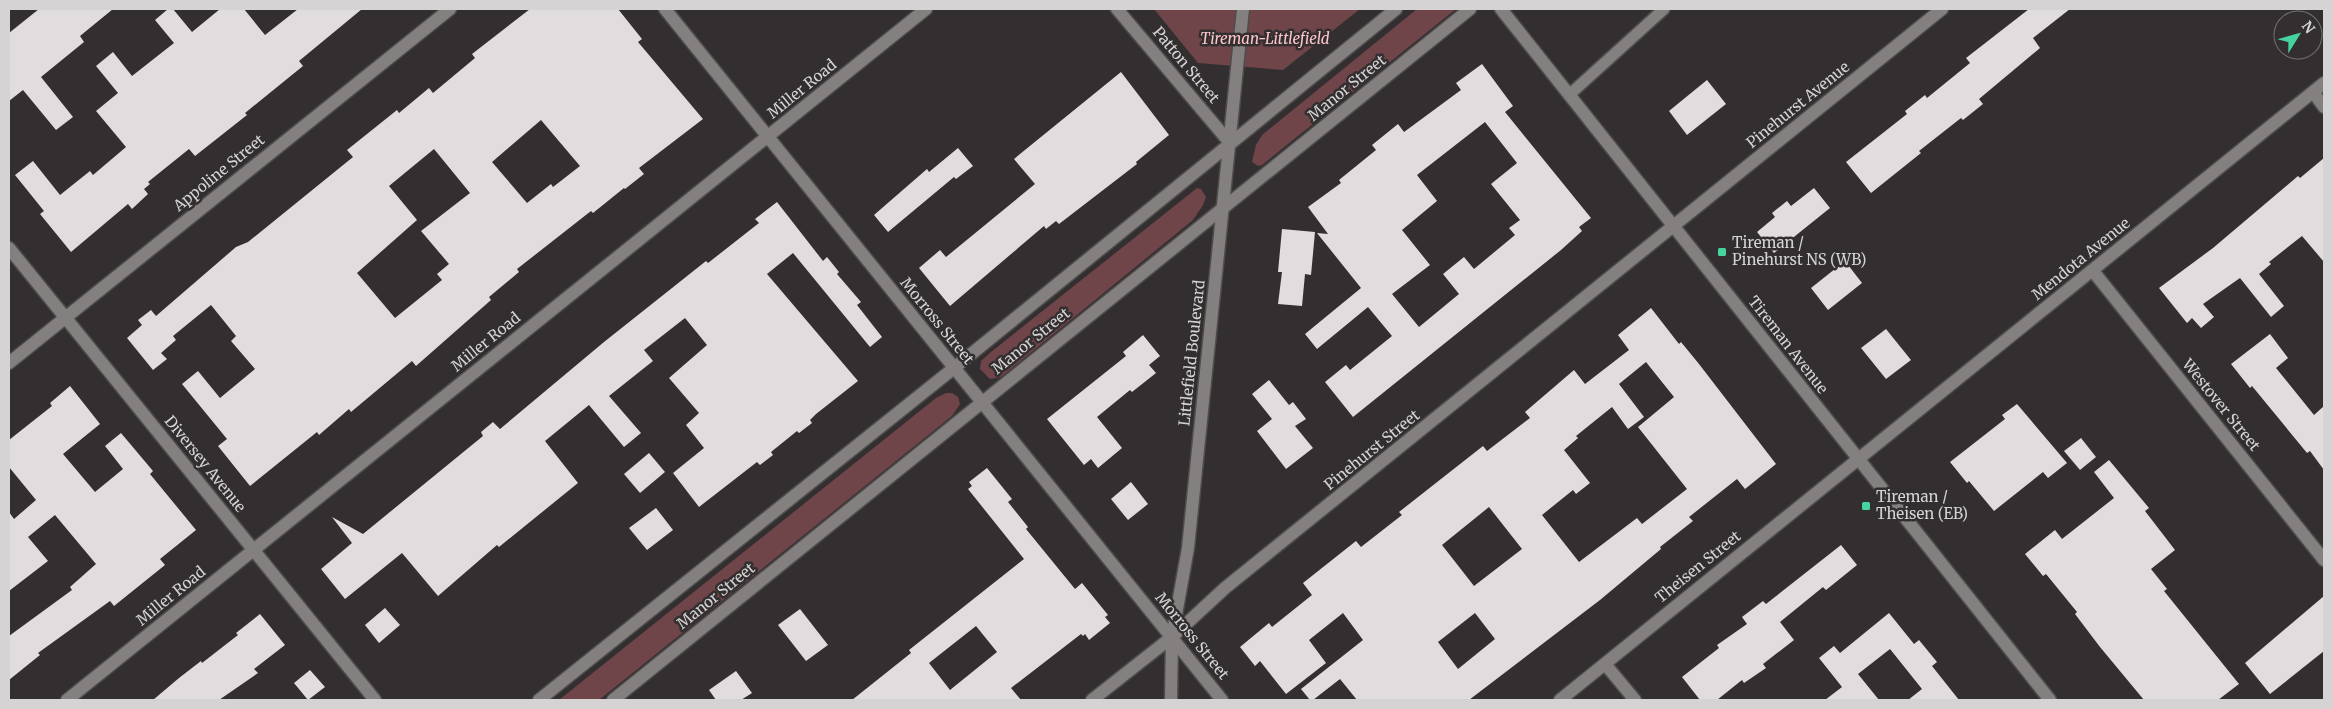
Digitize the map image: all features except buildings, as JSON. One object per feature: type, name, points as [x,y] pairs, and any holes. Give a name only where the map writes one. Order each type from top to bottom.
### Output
[{"type":"street","name":"Appoline Street","points":[[9,363],[450,9]]},
{"type":"street","name":"Morross Street","points":[[665,9],[1222,700]]},
{"type":"street","name":"Miller Road","points":[[67,700],[926,9]]},
{"type":"street","name":"Patton Street","points":[[1117,9],[1230,143]]},
{"type":"street","name":"Littlefield Boulevard","points":[[1171,700],[1172,637],[1188,548],[1243,9]]},
{"type":"street","name":"Manor Street","points":[[539,700],[954,368],[1396,9]]},
{"type":"street","name":"Manor Street","points":[[613,700],[1470,9]]},
{"type":"street","name":"Tireman Avenue","points":[[1501,9],[2050,700]]},
{"type":"street","name":"Pinehurst Avenue","points":[[1674,227],[1942,9]]},
{"type":"street","name":"Mendota Avenue","points":[[1858,460],[2324,83]]},
{"type":"street","points":[[2313,92],[2324,107]]},
{"type":"street","name":"Pinehurst Street","points":[[1092,700],[1172,637],[1225,588],[1674,227]]},
{"type":"street","name":"Diversey Avenue","points":[[9,248],[375,700]]},
{"type":"street","name":"Westover Street","points":[[2093,270],[2324,560]]},
{"type":"street","name":"Theisen Street","points":[[1560,700],[1858,460]]},
{"type":"street","points":[[1605,664],[1634,700]]},
{"type":"lane","points":[[1569,95],[1664,9]]},
{"type":"green space","name":"Tireman-Littlefield","points":[[1154,9],[1360,9],[1283,70],[1198,63]]},
{"type":"green space","points":[[1417,9],[1456,9],[1262,165],[1258,166],[1252,162],[1256,145],[1262,135]]},
{"type":"green space","points":[[1197,188],[1201,189],[1206,197],[1193,220],[1001,377],[990,379],[980,369],[981,361],[991,352]]},
{"type":"green space","points":[[946,393],[952,393],[958,397],[960,404],[952,416],[599,700],[559,700],[936,398]]},
{"type":"place","name":"Tireman / Pinehurst NS (WB)","points":[[1722,252]]},
{"type":"place","name":"Tireman / Theisen (EB)","points":[[1866,506]]}]
